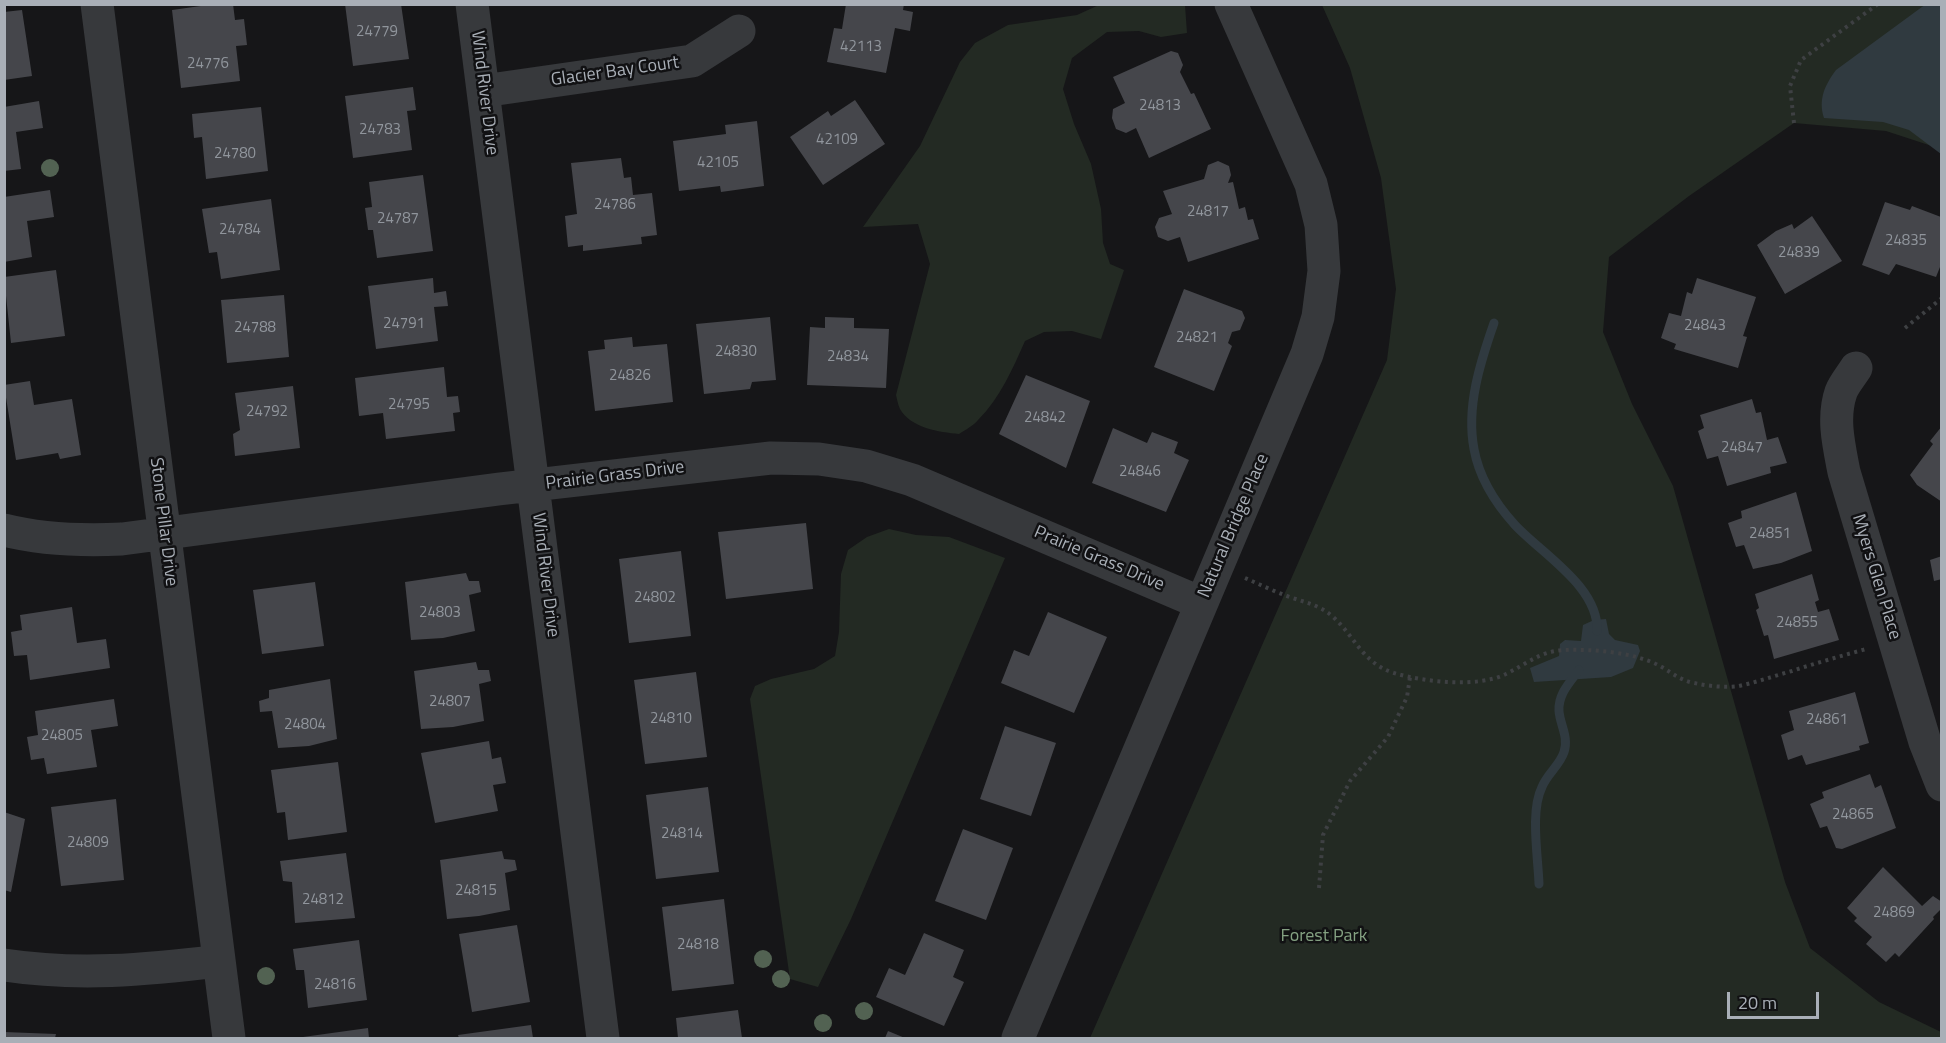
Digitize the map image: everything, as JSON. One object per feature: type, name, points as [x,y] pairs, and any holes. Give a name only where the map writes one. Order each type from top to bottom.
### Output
[{"type":"street","name":"Stone Pillar Drive","points":[[97,4],[229,1038]]},
{"type":"street","name":"Wind River Drive","points":[[472,4],[603,1038]]},
{"type":"street","name":"Natural Bridge Place","points":[[1018,1038],[1306,354],[1318,317],[1324,271],[1321,225],[1311,184],[1231,4]]},
{"type":"street","name":"Glacier Bay Court","points":[[483,91],[692,61],[739,31]]},
{"type":"street","name":"Myers Glen Place","points":[[1856,368],[1842,391],[1836,414],[1839,450],[1922,730],[1941,785]]},
{"type":"street","name":"Prairie Grass Drive","points":[[4,530],[31,536],[78,541],[122,539],[534,485],[771,458],[819,459],[866,466],[912,480],[1202,603]]},
{"type":"street","points":[[4,965],[39,970],[113,972],[219,961]]},
{"type":"path","points":[[1794,123],[1790,86],[1801,60],[1878,4]]},
{"type":"path","points":[[1905,328],[1941,298]]},
{"type":"path","points":[[1241,577],[1312,603],[1332,616],[1361,652],[1374,663],[1391,672],[1442,683],[1493,678],[1507,674],[1538,656],[1560,650],[1590,649],[1657,665],[1686,681],[1709,686],[1733,686],[1870,648]]},
{"type":"path","points":[[1319,888],[1323,835],[1350,781],[1388,737],[1407,697],[1410,677]]},
{"type":"green space","points":[[1099,5],[1185,5],[1187,33],[1161,37],[1139,31],[1107,32],[1072,58],[1063,89],[1074,124],[1091,164],[1101,209],[1103,243],[1110,264],[1124,270],[1101,339],[1072,331],[1044,332],[1025,341],[999,392],[986,411],[971,426],[959,434],[918,425],[900,409],[896,395],[930,264],[918,224],[863,227],[920,146],[960,62],[975,43],[1008,25],[1077,15]]},
{"type":"green space","name":"Forest Park","points":[[1322,5],[1941,5],[1941,149],[1886,131],[1794,123],[1689,196],[1609,257],[1603,332],[1632,404],[1673,486],[1785,882],[1810,948],[1879,1002],[1941,1032],[1941,1038],[1090,1038],[1387,360],[1396,289],[1381,178],[1350,68]]},
{"type":"green space","points":[[889,529],[916,535],[949,537],[1005,558],[851,919],[818,987],[790,979],[750,699],[755,686],[771,679],[814,669],[835,656],[839,632],[841,574],[848,550],[867,537]]},
{"type":"shaded area","points":[[1926,4],[1941,5],[1941,154],[1909,130],[1883,122],[1824,118],[1822,98],[1836,70]]},
{"type":"shaded area","points":[[1606,619],[1609,634],[1615,640],[1638,645],[1640,651],[1633,668],[1611,677],[1534,682],[1530,668],[1559,656],[1560,644],[1565,640],[1581,641],[1583,625],[1594,620]]},
{"type":"building","points":[[233,4],[235,20],[244,19],[247,45],[236,46],[240,81],[181,88],[172,10]]},
{"type":"building","points":[[345,4],[401,4],[409,59],[353,66]]},
{"type":"building","points":[[846,4],[904,4],[903,10],[913,12],[910,31],[895,28],[886,73],[827,62],[834,28],[842,29]]},
{"type":"building","points":[[22,10],[32,76],[4,80],[4,12]]},
{"type":"building","points":[[1171,51],[1178,53],[1183,65],[1180,72],[1191,94],[1194,93],[1211,129],[1149,158],[1136,128],[1126,133],[1116,129],[1112,118],[1113,109],[1125,103],[1113,77]]},
{"type":"building","points":[[413,87],[416,110],[407,111],[412,150],[353,158],[345,96]]},
{"type":"building","points":[[855,100],[885,144],[823,185],[790,137],[828,111],[831,116]]},
{"type":"building","points":[[39,101],[43,128],[16,132],[21,169],[4,171],[4,107]]},
{"type":"building","points":[[261,107],[268,171],[206,179],[202,137],[194,138],[192,114]]},
{"type":"building","points":[[757,121],[764,186],[721,192],[720,186],[679,191],[673,141],[726,134],[725,125]]},
{"type":"building","points":[[621,158],[624,178],[631,177],[633,195],[652,193],[657,235],[641,237],[642,244],[583,251],[583,245],[568,247],[565,216],[577,214],[571,163]]},
{"type":"building","points":[[1218,161],[1229,166],[1231,175],[1228,183],[1233,182],[1239,209],[1245,207],[1248,220],[1253,219],[1259,239],[1188,262],[1180,237],[1168,241],[1158,237],[1155,227],[1159,218],[1172,214],[1163,191],[1204,179],[1208,165]]},
{"type":"building","points":[[423,175],[433,251],[377,258],[373,230],[368,230],[365,208],[372,207],[369,182]]},
{"type":"building","points":[[50,190],[54,217],[27,221],[32,257],[4,262],[4,197]]},
{"type":"building","points":[[271,199],[280,270],[221,279],[217,252],[209,253],[202,209]]},
{"type":"building","points":[[1885,202],[1910,210],[1912,206],[1941,217],[1942,262],[1936,277],[1896,264],[1889,275],[1862,265]]},
{"type":"building","points":[[1812,216],[1842,261],[1785,294],[1757,245],[1776,231],[1792,224],[1794,229]]},
{"type":"building","points":[[56,270],[65,336],[11,343],[4,277]]},
{"type":"building","points":[[433,278],[434,293],[446,291],[448,306],[434,307],[438,341],[376,349],[368,286]]},
{"type":"building","points":[[1697,278],[1756,297],[1743,336],[1747,337],[1738,368],[1674,349],[1676,344],[1661,338],[1669,313],[1681,316],[1687,292],[1692,294]]},
{"type":"building","points":[[1184,289],[1242,311],[1245,318],[1240,330],[1232,332],[1228,343],[1232,346],[1214,391],[1154,367]]},
{"type":"building","points":[[284,295],[289,357],[227,363],[221,300]]},
{"type":"building","points":[[770,317],[776,380],[752,382],[750,389],[704,394],[696,324]]},
{"type":"building","points":[[825,317],[854,318],[854,328],[889,329],[886,388],[807,385],[810,327],[825,328]]},
{"type":"building","points":[[632,337],[633,347],[667,344],[673,402],[595,411],[588,351],[605,349],[604,340]]},
{"type":"building","points":[[444,367],[447,397],[458,396],[460,412],[453,413],[455,431],[386,439],[383,413],[359,416],[355,378]]},
{"type":"building","points":[[1026,375],[1090,401],[1066,468],[999,434]]},
{"type":"building","points":[[30,381],[34,405],[72,399],[81,455],[60,459],[58,453],[16,460],[4,385]]},
{"type":"building","points":[[293,386],[300,448],[235,456],[233,434],[240,430],[235,393]]},
{"type":"building","points":[[1752,399],[1756,413],[1761,412],[1767,440],[1778,437],[1787,463],[1770,467],[1771,473],[1727,486],[1718,456],[1707,459],[1698,431],[1704,428],[1700,415]]},
{"type":"building","points":[[1942,426],[1942,502],[1917,485],[1910,475],[1933,444],[1930,441]]},
{"type":"building","points":[[1113,428],[1147,443],[1152,432],[1178,442],[1174,453],[1189,460],[1166,512],[1092,483]]},
{"type":"building","points":[[1796,492],[1812,551],[1781,563],[1753,569],[1744,545],[1736,547],[1728,523],[1742,518],[1741,511]]},
{"type":"building","points":[[806,523],[813,589],[726,599],[718,532]]},
{"type":"building","points":[[681,551],[691,636],[629,643],[619,559]]},
{"type":"building","points":[[1942,556],[1942,579],[1934,581],[1930,560]]},
{"type":"building","points":[[466,573],[469,581],[479,581],[481,592],[469,595],[475,631],[443,638],[411,640],[405,582]]},
{"type":"building","points":[[1812,574],[1819,600],[1815,602],[1818,612],[1829,609],[1839,640],[1774,659],[1768,635],[1764,636],[1756,610],[1759,608],[1755,594]]},
{"type":"building","points":[[315,582],[324,646],[262,654],[253,590]]},
{"type":"building","points":[[72,607],[77,643],[106,639],[110,668],[30,680],[27,655],[14,656],[11,632],[22,630],[20,615]]},
{"type":"building","points":[[1048,612],[1107,637],[1074,713],[1001,683],[1014,650],[1029,656]]},
{"type":"building","points":[[476,662],[478,670],[489,670],[491,681],[479,684],[484,721],[453,727],[421,729],[414,671]]},
{"type":"building","points":[[696,672],[707,757],[645,764],[634,680]]},
{"type":"building","points":[[330,679],[337,739],[309,746],[278,748],[272,711],[260,712],[259,701],[269,698],[269,690]]},
{"type":"building","points":[[1855,692],[1869,743],[1859,746],[1860,750],[1806,765],[1802,755],[1788,760],[1781,735],[1794,730],[1789,711]]},
{"type":"building","points":[[114,699],[118,726],[91,730],[97,767],[47,774],[44,758],[31,760],[27,737],[38,735],[35,711]]},
{"type":"building","points":[[1005,726],[1056,743],[1031,816],[980,799]]},
{"type":"building","points":[[489,741],[492,759],[501,757],[506,783],[493,785],[498,811],[435,823],[421,753]]},
{"type":"building","points":[[338,762],[347,832],[288,840],[285,812],[277,813],[271,770]]},
{"type":"building","points":[[1870,774],[1875,788],[1881,785],[1896,828],[1842,849],[1836,848],[1827,826],[1820,828],[1810,804],[1824,798],[1822,792]]},
{"type":"building","points":[[708,787],[719,872],[656,879],[646,795]]},
{"type":"building","points":[[116,799],[124,880],[61,886],[51,807]]},
{"type":"building","points":[[4,812],[25,819],[11,892],[4,890]]},
{"type":"building","points":[[963,829],[1013,848],[986,920],[935,901]]},
{"type":"building","points":[[502,851],[504,859],[515,860],[517,870],[505,873],[510,910],[447,919],[440,860]]},
{"type":"building","points":[[346,853],[355,918],[295,923],[292,882],[283,881],[280,861]]},
{"type":"building","points":[[1883,867],[1922,906],[1933,896],[1942,902],[1942,908],[1933,917],[1934,919],[1899,957],[1895,953],[1886,962],[1866,944],[1872,937],[1854,921],[1857,918],[1847,908]]},
{"type":"building","points":[[724,899],[734,984],[672,991],[662,907]]},
{"type":"building","points":[[517,925],[530,1002],[472,1012],[459,934]]},
{"type":"building","points":[[924,933],[964,950],[953,977],[964,982],[944,1026],[876,997],[889,968],[905,975]]},
{"type":"building","points":[[359,940],[367,1000],[308,1008],[304,970],[296,970],[293,949]]},
{"type":"building","points":[[738,1010],[742,1038],[678,1038],[676,1018]]},
{"type":"building","points":[[531,1025],[533,1038],[459,1038],[458,1035]]},
{"type":"building","points":[[368,1028],[369,1038],[303,1038],[303,1037]]},
{"type":"building","points":[[888,1031],[905,1038],[885,1038]]},
{"type":"building","points":[[4,1032],[56,1034],[55,1038],[4,1038]]},
{"type":"waterway","points":[[1494,323],[1479,369],[1473,401],[1472,433],[1476,459],[1489,490],[1508,517],[1567,572],[1589,600],[1595,615],[1597,631]]},
{"type":"waterway","points":[[1539,884],[1536,847],[1538,797],[1544,782],[1564,752],[1564,731],[1559,711],[1560,699],[1579,670]]}]
